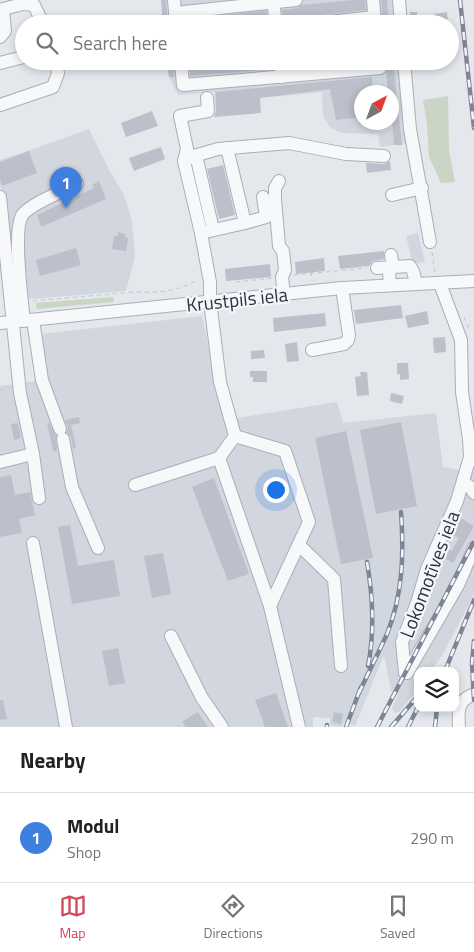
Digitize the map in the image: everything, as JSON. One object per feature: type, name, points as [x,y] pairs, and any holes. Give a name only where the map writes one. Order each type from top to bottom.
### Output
[{"type":"street","points":[[175,12],[296,0]]},
{"type":"street","points":[[373,0],[374,15]]},
{"type":"street","points":[[399,0],[400,15]]},
{"type":"street","points":[[273,1],[275,15]]},
{"type":"street","points":[[0,37],[6,30],[2,6],[34,5],[38,15]]},
{"type":"street","points":[[0,63],[15,59]]},
{"type":"street","points":[[0,105],[53,86],[58,74],[57,70]]},
{"type":"street","points":[[182,70],[183,85],[358,70]]},
{"type":"street","points":[[281,70],[282,77]]},
{"type":"street","points":[[405,70],[410,129],[422,188],[430,242]]},
{"type":"street","points":[[207,231],[184,161],[187,149],[180,116],[208,111],[208,98]]},
{"type":"street","points":[[184,161],[196,155],[227,148],[289,143],[346,154],[384,156]]},
{"type":"street","points":[[227,148],[245,223]]},
{"type":"street","points":[[196,155],[207,231],[210,301],[220,382],[235,436]]},
{"type":"street","points":[[279,181],[275,188],[275,200],[280,246],[283,251],[285,270],[282,277],[284,294]]},
{"type":"street","points":[[39,498],[33,454],[20,393],[24,321],[17,234],[22,215],[31,208],[77,184]]},
{"type":"street","points":[[392,194],[422,188]]},
{"type":"street","points":[[0,197],[24,321],[42,380],[62,434],[72,487],[98,548]]},
{"type":"street","points":[[207,231],[266,217],[264,197]]},
{"type":"street","points":[[377,268],[392,261],[410,266],[416,283]]},
{"type":"street","points":[[390,285],[389,272],[392,261]]},
{"type":"street","name":"Krustpils iela","points":[[0,324],[210,301],[416,283],[438,279],[474,281]]},
{"type":"street","name":"Lokomotīves iela","points":[[438,279],[461,340],[462,392],[470,456],[457,501],[427,569],[417,603],[402,642],[405,673],[407,673],[458,585],[474,548]]},
{"type":"street","points":[[312,350],[344,344],[348,340],[349,335],[342,288]]},
{"type":"street","points":[[134,485],[220,458],[235,436]]},
{"type":"street","points":[[235,436],[285,451],[309,522],[270,606]]},
{"type":"street","points":[[0,462],[33,454]]},
{"type":"street","points":[[220,458],[270,606],[299,727]]},
{"type":"street","name":"Lokomotīves iela","points":[[463,482],[474,493]]},
{"type":"street","points":[[33,543],[66,727]]},
{"type":"street","points":[[299,545],[334,579],[341,666]]},
{"type":"street","points":[[171,636],[202,698],[222,727]]},
{"type":"street","points":[[459,727],[458,708],[465,698],[474,694]]},
{"type":"path","points":[[430,242],[438,279]]},
{"type":"path","points":[[237,287],[236,281],[377,268]]},
{"type":"path","points":[[311,273],[312,280]]},
{"type":"path","points":[[22,303],[37,300],[134,292],[150,293],[183,288],[198,279],[210,282]]},
{"type":"path","points":[[262,279],[263,285]]},
{"type":"shaded area","points":[[161,0],[392,0],[394,15],[162,15]]},
{"type":"shaded area","points":[[168,70],[400,70],[407,143],[380,147],[378,134],[342,133],[331,128],[323,117],[322,92],[271,97],[269,87],[178,95],[169,77]]},
{"type":"shaded area","points":[[89,129],[124,195],[132,221],[135,256],[126,291],[32,299],[14,295],[0,182],[0,160]]},
{"type":"shaded area","points":[[418,233],[425,262],[413,264],[406,236]]},
{"type":"shaded area","points":[[202,316],[225,420],[337,402],[343,423],[436,413],[443,467],[474,472],[474,593],[443,654],[434,667],[414,667],[414,694],[399,712],[394,713],[392,708],[398,695],[391,691],[384,655],[355,726],[345,722],[340,727],[330,725],[330,718],[313,717],[313,727],[0,727],[0,386],[42,380],[41,334]]},
{"type":"green space","points":[[448,96],[449,150],[455,182],[441,183],[429,157],[423,100]]},
{"type":"green space","points":[[113,297],[114,302],[37,309],[36,303]]},
{"type":"building","points":[[161,0],[166,0],[167,15],[162,15]]},
{"type":"building","points":[[365,0],[366,10],[318,15],[283,15],[282,10],[297,8],[302,5]]},
{"type":"building","points":[[381,0],[387,0],[388,15],[382,15]]},
{"type":"building","points":[[266,11],[267,15],[230,15]]},
{"type":"building","points":[[410,12],[417,12],[417,15],[410,15]]},
{"type":"building","points":[[447,12],[447,15],[434,15]]},
{"type":"building","points":[[168,70],[174,70],[174,77],[169,77]]},
{"type":"building","points":[[190,70],[261,70],[190,76]]},
{"type":"building","points":[[387,70],[394,70],[396,85],[387,85]]},
{"type":"building","points":[[372,77],[373,85],[354,85],[354,118],[336,120],[330,89],[260,98],[261,113],[214,117],[216,111],[215,92]]},
{"type":"building","points":[[152,111],[158,126],[126,137],[121,123]]},
{"type":"building","points":[[399,117],[402,145],[394,145],[393,130],[399,130]]},
{"type":"building","points":[[161,147],[165,159],[134,171],[129,158]]},
{"type":"building","points":[[29,151],[37,173],[2,186],[0,162]]},
{"type":"building","points":[[390,161],[391,170],[367,173],[366,163],[384,164]]},
{"type":"building","points":[[223,165],[235,215],[219,219],[207,169]]},
{"type":"building","points":[[99,181],[106,199],[41,227],[37,215],[94,188],[92,185]]},
{"type":"building","points":[[118,232],[125,234],[125,237],[128,238],[126,251],[112,249],[114,236],[118,236]]},
{"type":"building","points":[[76,248],[81,265],[40,276],[36,260]]},
{"type":"building","points":[[384,251],[384,259],[373,261],[369,266],[340,269],[338,256]]},
{"type":"building","points":[[324,258],[325,271],[296,274],[295,262]]},
{"type":"building","points":[[270,264],[271,277],[226,281],[225,269]]},
{"type":"building","points":[[401,305],[403,318],[356,324],[354,310]]},
{"type":"building","points":[[427,311],[429,324],[408,328],[405,316]]},
{"type":"building","points":[[325,313],[326,326],[274,332],[273,318]]},
{"type":"building","points":[[445,337],[446,352],[434,353],[433,338]]},
{"type":"building","points":[[297,342],[299,361],[287,362],[285,344]]},
{"type":"building","points":[[264,350],[265,358],[251,359],[251,351]]},
{"type":"building","points":[[397,363],[408,363],[409,379],[400,380],[400,374],[397,374]]},
{"type":"building","points":[[250,371],[267,371],[267,382],[253,382],[253,377],[250,377]]},
{"type":"building","points":[[360,372],[367,372],[369,395],[357,396],[355,377],[361,376]]},
{"type":"building","points":[[391,393],[404,396],[402,404],[390,401]]},
{"type":"building","points":[[79,417],[80,423],[71,425],[76,448],[73,449],[65,420]]},
{"type":"building","points":[[401,422],[417,506],[376,514],[360,430]]},
{"type":"building","points":[[18,423],[21,438],[14,440],[11,424]]},
{"type":"building","points":[[47,423],[49,423],[56,436],[57,451],[53,451]]},
{"type":"building","points":[[346,431],[373,558],[341,564],[315,438]]},
{"type":"building","points":[[11,475],[15,495],[30,492],[35,515],[19,519],[22,533],[0,537],[0,477]]},
{"type":"building","points":[[214,478],[249,574],[228,581],[192,487]]},
{"type":"building","points":[[459,517],[474,526],[453,563],[442,557],[447,549],[452,551],[459,538],[451,534]]},
{"type":"building","points":[[70,525],[78,566],[114,560],[120,596],[72,604],[58,527]]},
{"type":"building","points":[[163,553],[171,594],[152,598],[144,556]]},
{"type":"building","points":[[118,648],[125,683],[109,686],[102,651]]},
{"type":"building","points":[[276,693],[288,727],[265,727],[255,700]]},
{"type":"building","points":[[0,700],[3,700],[7,719],[0,720]]},
{"type":"building","points":[[198,712],[208,727],[186,727],[182,722]]},
{"type":"building","points":[[334,712],[343,714],[341,724],[332,722]]},
{"type":"railway","points":[[460,0],[474,128]]},
{"type":"railway","points":[[359,693],[387,634],[396,604],[402,559],[401,512]]},
{"type":"railway","points":[[377,727],[473,543]]},
{"type":"railway","points":[[367,562],[372,614],[372,640],[368,666]]},
{"type":"railway","points":[[447,667],[474,600]]},
{"type":"railway","points":[[474,641],[472,663],[474,700]]},
{"type":"railway","points":[[346,727],[361,687]]},
{"type":"railway","points":[[391,727],[414,701]]},
{"type":"railway","points":[[408,727],[416,712]]},
{"type":"railway","points":[[435,727],[437,712]]},
{"type":"place","name":"Modul","points":[[66,208]]}]
